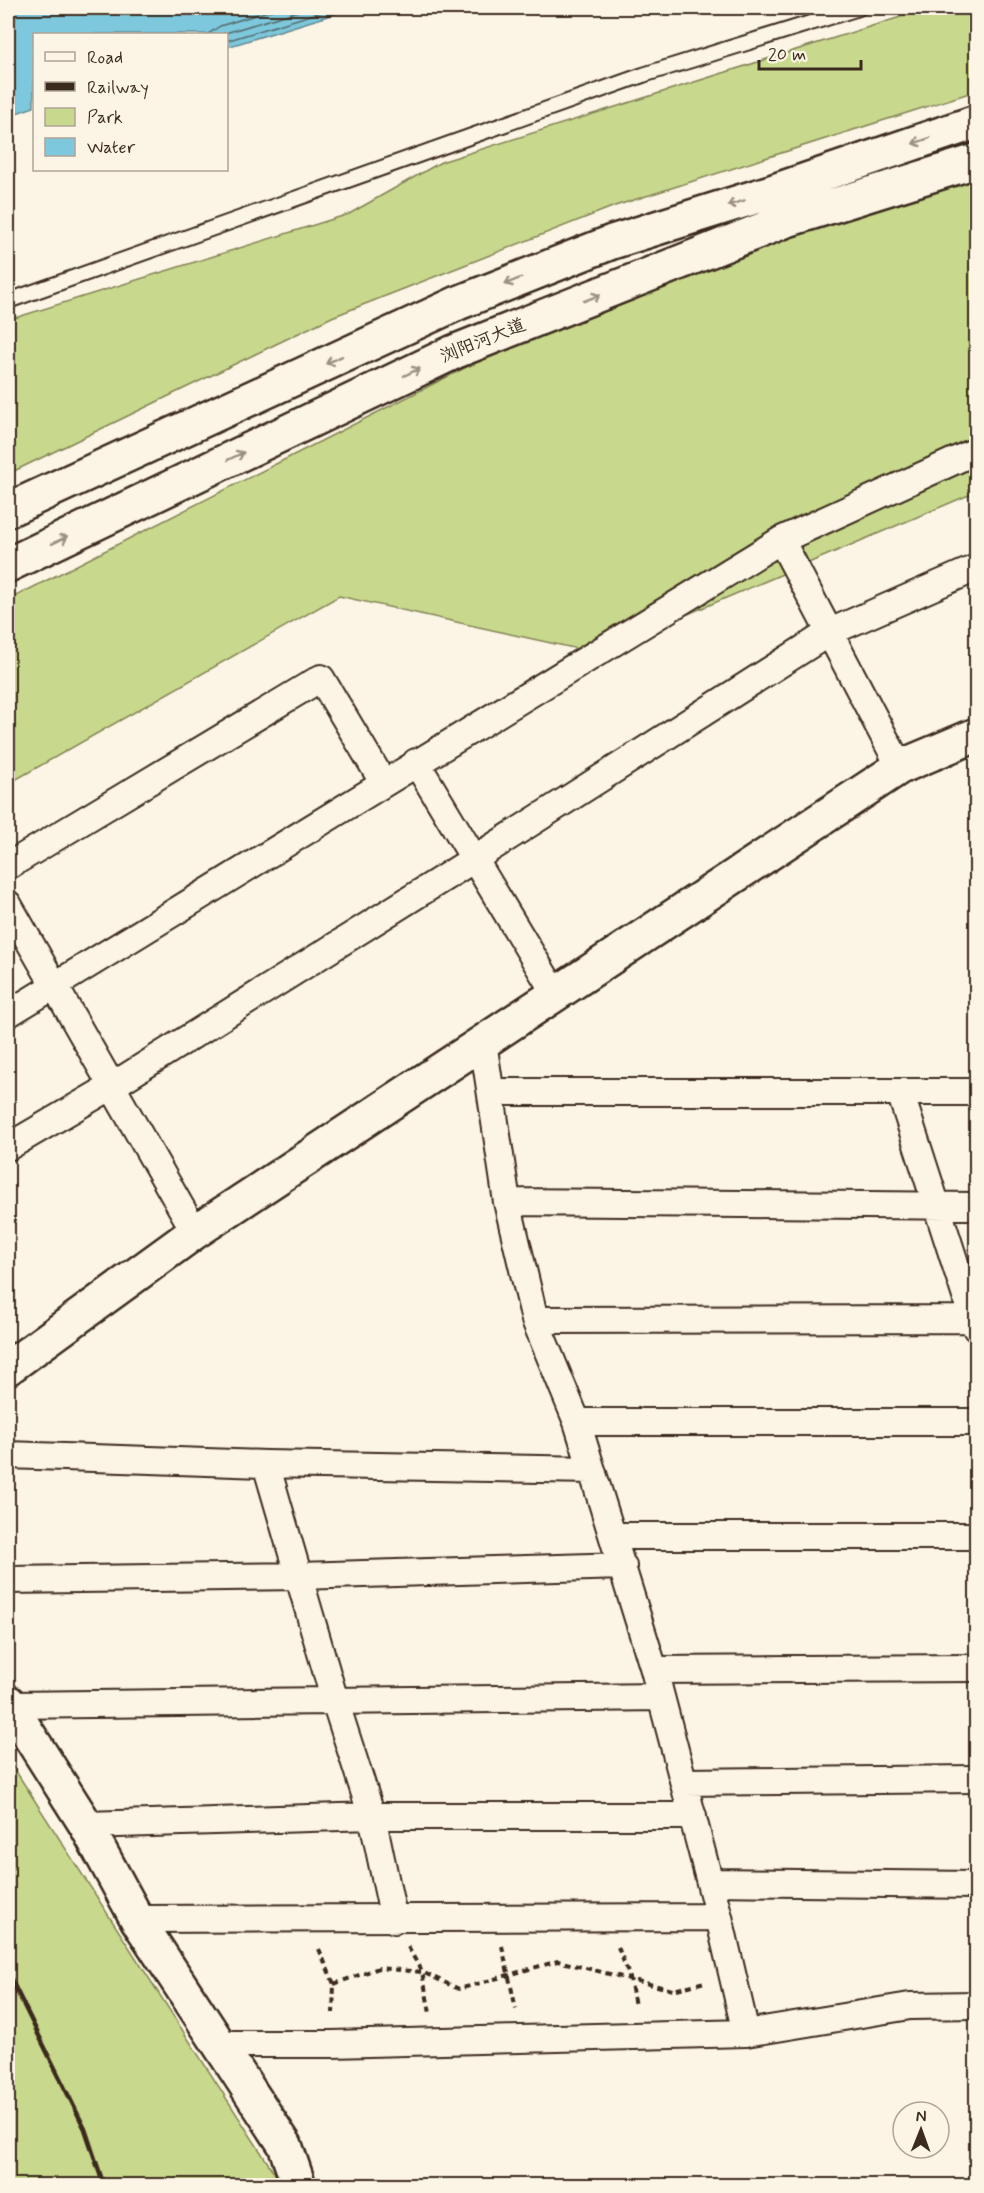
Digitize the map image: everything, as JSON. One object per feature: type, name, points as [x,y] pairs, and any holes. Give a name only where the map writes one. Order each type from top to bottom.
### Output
[{"type":"main road","points":[[8,510],[480,294],[612,242],[768,193],[976,122]]},
{"type":"main road","name":"浏阳河大道","points":[[8,565],[454,352],[787,220],[976,161]]},
{"type":"main road","points":[[8,1368],[195,1232],[900,767],[976,735]]},
{"type":"main road","points":[[8,1704],[86,1825],[137,1919],[285,2145],[298,2186]]},
{"type":"street","points":[[8,1014],[781,540],[976,451]]},
{"type":"street","points":[[781,540],[900,767]]},
{"type":"street","points":[[8,1147],[112,1086],[474,860],[830,632],[976,568]]},
{"type":"street","points":[[8,866],[321,678],[383,782]]},
{"type":"street","points":[[416,762],[556,995]]},
{"type":"street","points":[[8,904],[195,1232]]},
{"type":"street","points":[[483,1042],[507,1202],[535,1320],[577,1422],[654,1670],[719,1917],[746,2033]]},
{"type":"street","points":[[491,1092],[976,1092]]},
{"type":"street","points":[[535,1320],[976,1322],[900,1092]]},
{"type":"street","points":[[507,1202],[976,1206]]},
{"type":"street","points":[[577,1422],[976,1422]]},
{"type":"street","points":[[8,1455],[267,1464],[592,1470]]},
{"type":"street","points":[[267,1464],[335,1701],[372,1816],[394,1920]]},
{"type":"street","points":[[613,1536],[976,1536]]},
{"type":"street","points":[[8,1580],[299,1576],[622,1566]]},
{"type":"street","points":[[654,1670],[976,1668]]},
{"type":"street","points":[[8,1704],[661,1697]]},
{"type":"street","points":[[684,1782],[976,1779]]},
{"type":"street","points":[[86,1825],[372,1816],[693,1816]]},
{"type":"street","points":[[710,1882],[976,1885]]},
{"type":"street","points":[[137,1919],[394,1920],[719,1917]]},
{"type":"street","points":[[220,2044],[332,2044],[746,2033],[910,2006],[976,2005]]},
{"type":"lane","points":[[8,301],[643,75],[859,8]]},
{"type":"path","points":[[607,1918],[630,1978],[640,2036]]},
{"type":"path","points":[[494,1919],[510,1974],[522,2039]]},
{"type":"path","points":[[307,1920],[334,1984],[332,2044]]},
{"type":"path","points":[[394,1920],[422,1972],[436,2041]]},
{"type":"path","points":[[334,1984],[379,1968],[422,1972],[459,1989],[558,1961],[673,1990],[732,1976]]},
{"type":"green space","points":[[929,8],[976,8],[976,91],[615,206],[332,317],[8,474],[8,320],[349,214],[441,162]]},
{"type":"green space","points":[[976,179],[976,492],[596,653],[339,596],[8,784],[8,600],[638,280]]},
{"type":"green space","points":[[8,1759],[275,2174],[276,2185],[8,2185]]},
{"type":"water","points":[[8,8],[354,8],[228,47],[228,33],[33,33],[33,107],[8,116]]},
{"type":"railway","points":[[8,1973],[85,2129],[104,2186]]}]
